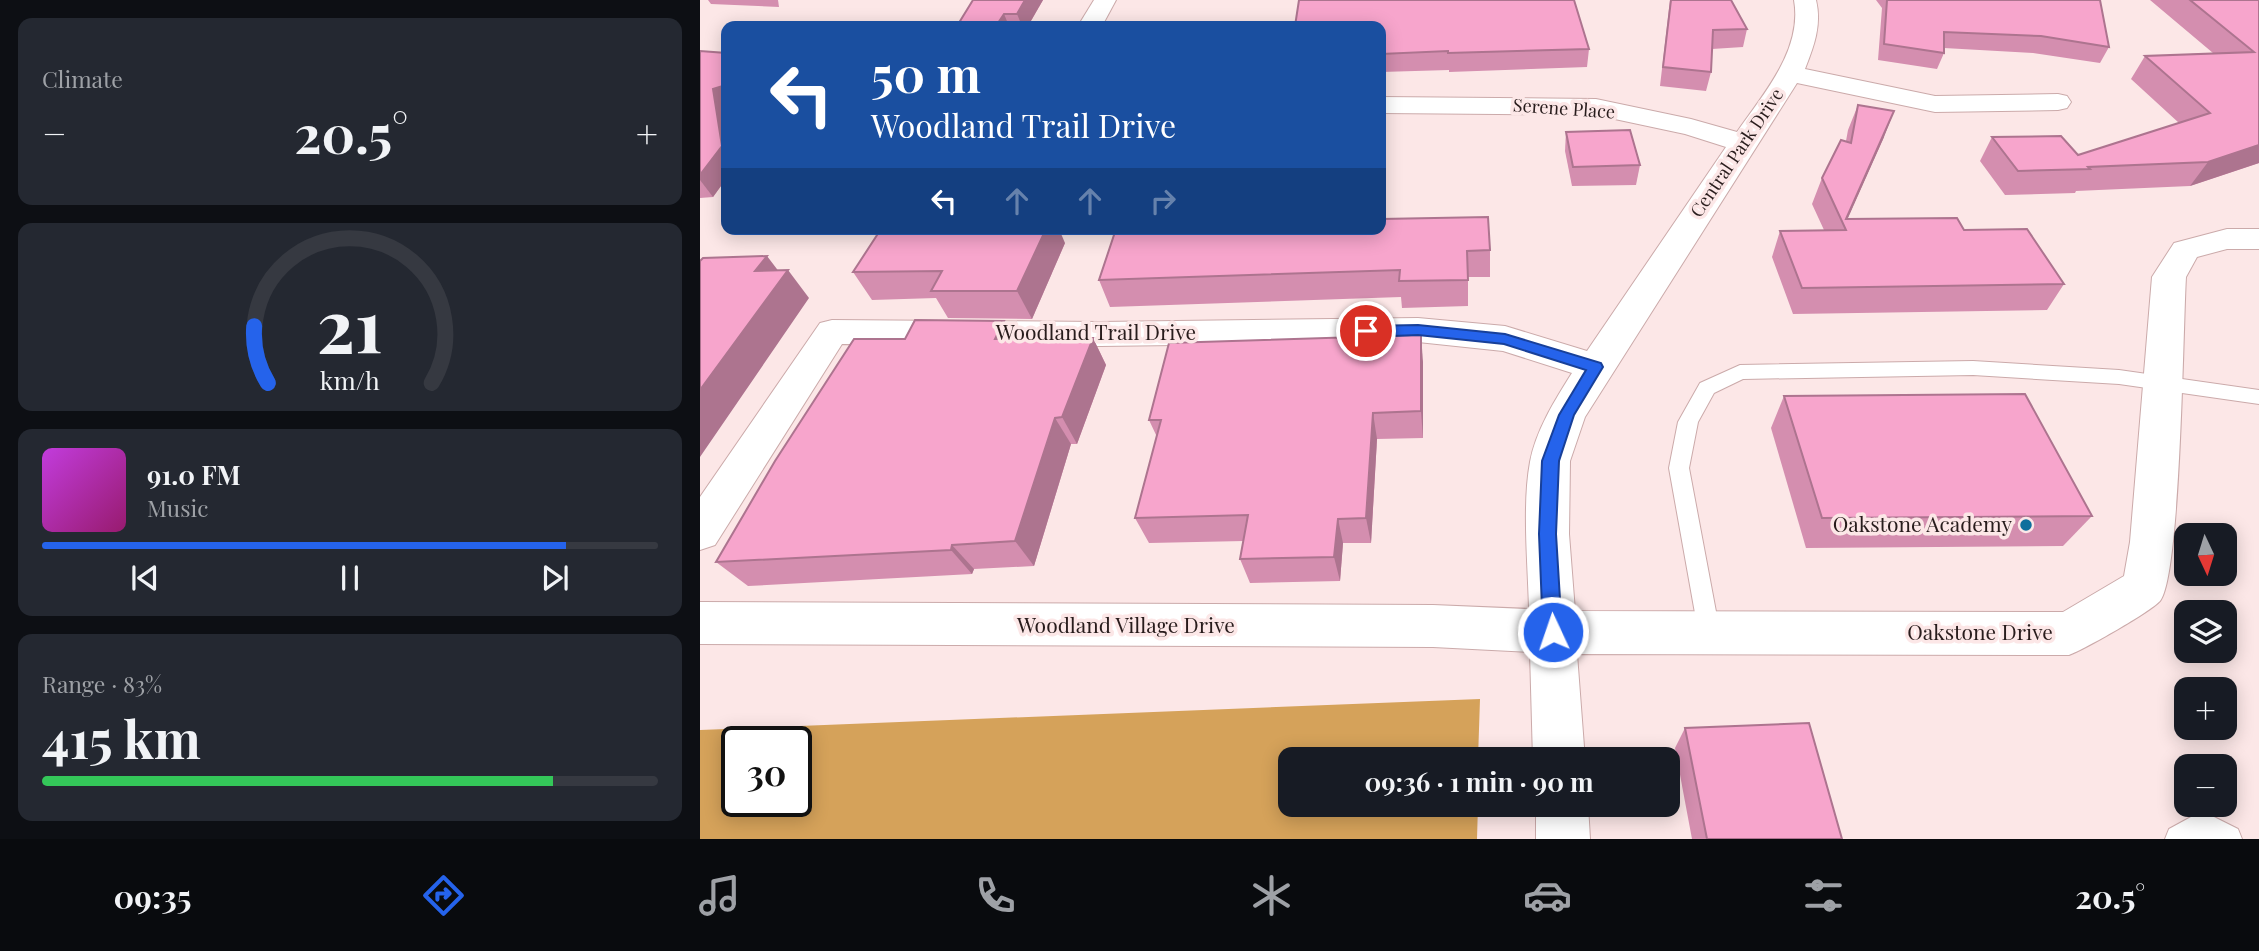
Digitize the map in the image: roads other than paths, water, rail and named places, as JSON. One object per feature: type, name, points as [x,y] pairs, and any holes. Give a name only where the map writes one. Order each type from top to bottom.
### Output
[{"type":"street","points":[[1093,21],[1105,0]]},
{"type":"street","name":"Central Park Drive","points":[[1558,747],[1548,534],[1550,461],[1566,415],[1595,367],[1790,73],[1804,42],[1807,6],[1805,0]]},
{"type":"street","points":[[1790,73],[1836,85],[1935,104],[2058,102]]},
{"type":"street","name":"Serene Place","points":[[1386,105],[1596,107],[1691,127],[1743,143]]},
{"type":"street","name":"Oakstone Drive","points":[[1553,632],[2069,634],[2144,587],[2152,542],[2169,277],[2185,250],[2227,239],[2259,239]]},
{"type":"street","name":"Woodland Trail Drive","points":[[700,532],[832,332],[1127,334],[1418,330],[1505,339],[1595,367]]},
{"type":"street","name":"Woodland Village Drive","points":[[700,623],[1433,625],[1553,632]]},
{"type":"street","points":[[1562,817],[1563,839]]},
{"type":"lane","points":[[1708,633],[1679,468],[1688,422],[1707,388],[1741,372],[1973,368],[2119,376],[2259,397]]},
{"type":"lane","points":[[2179,839],[2202,824],[2228,839]]},
{"type":"place","name":"Oakstone Academy","points":[[2026,525]]}]
